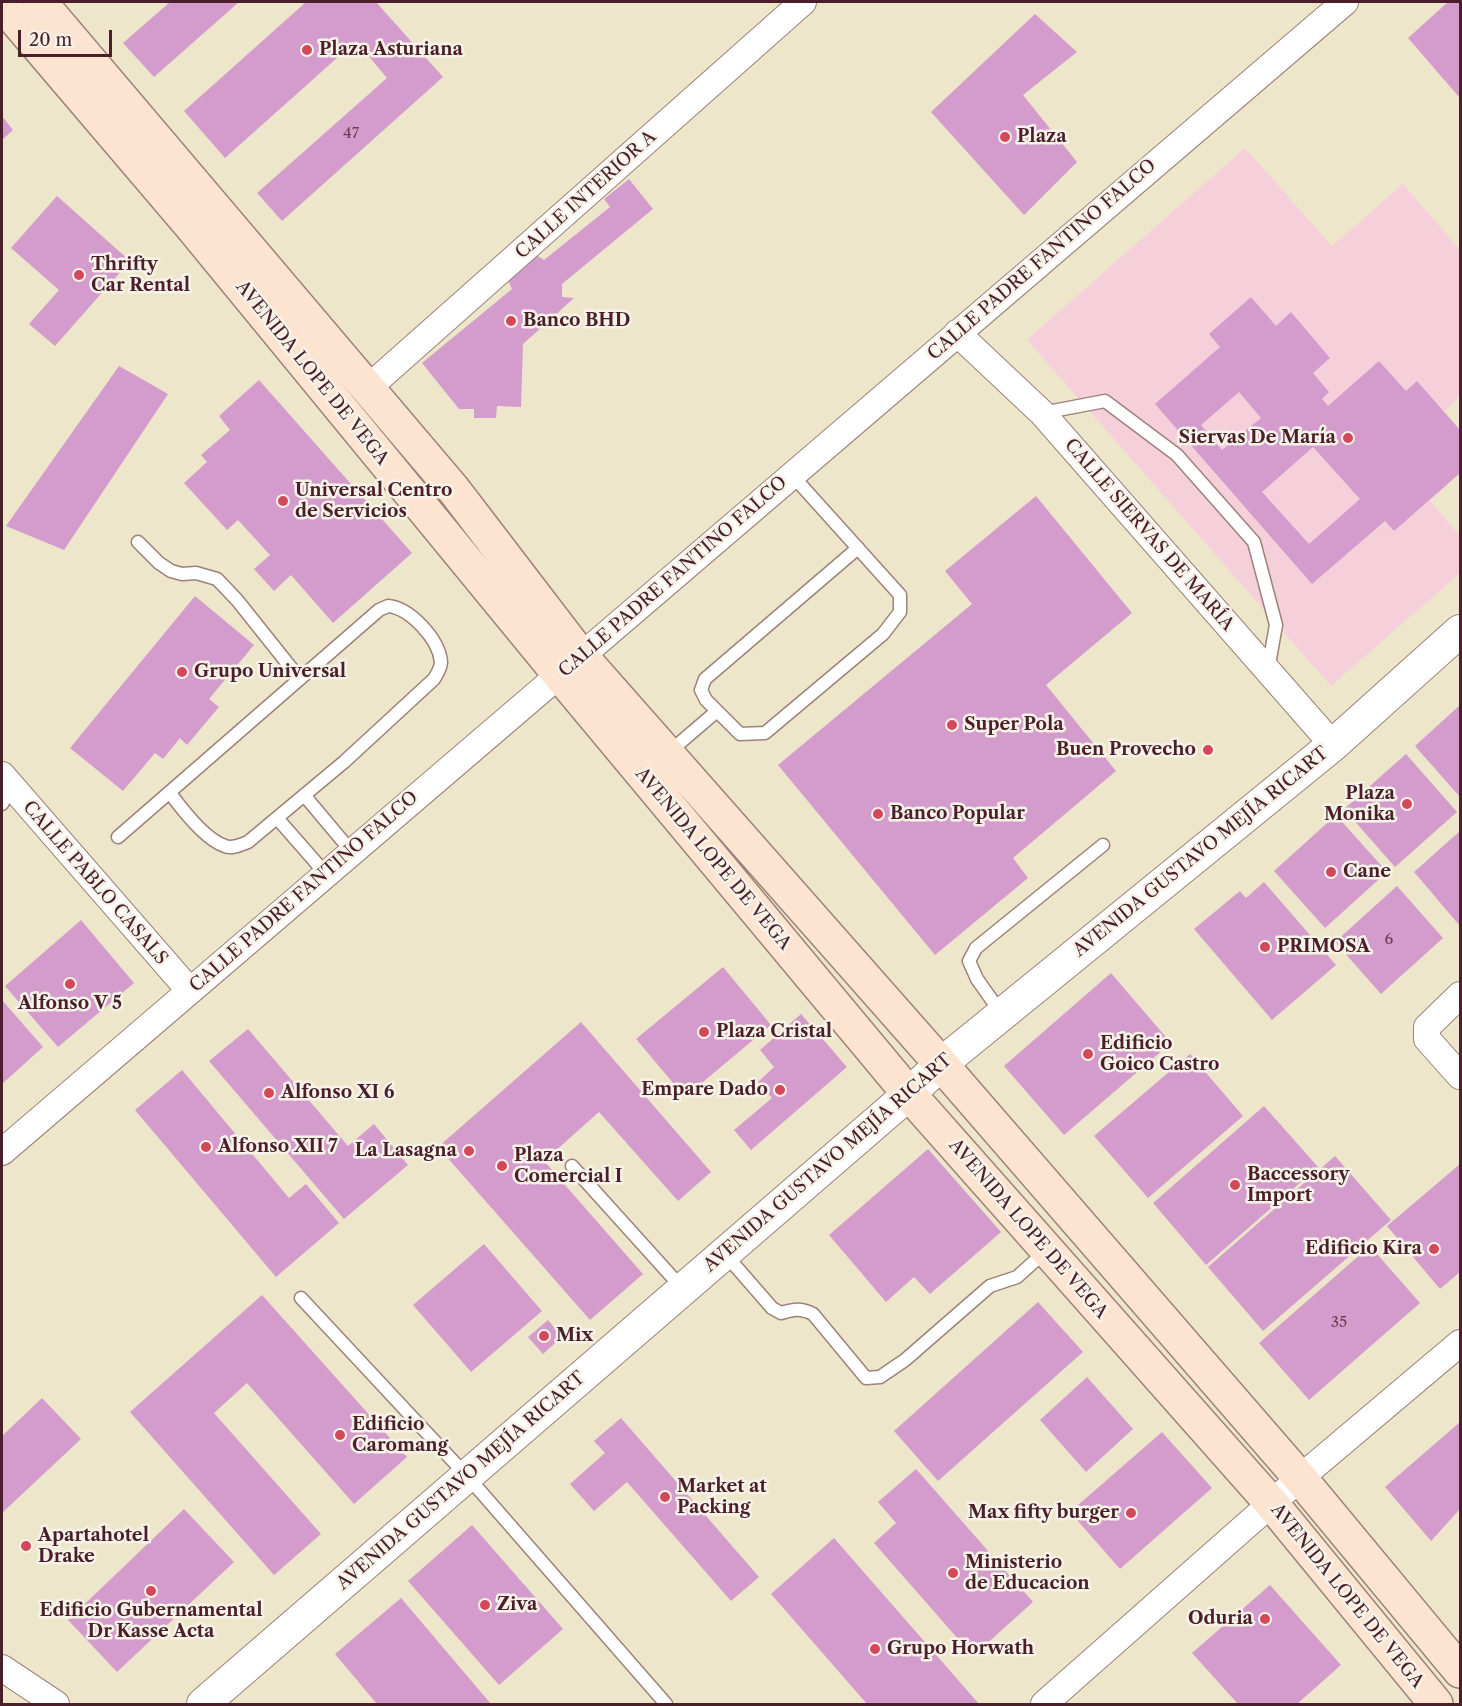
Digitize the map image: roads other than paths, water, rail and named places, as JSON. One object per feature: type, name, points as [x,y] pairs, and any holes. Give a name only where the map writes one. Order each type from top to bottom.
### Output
[{"type":"main road","name":"AVENIDA LOPE DE VEGA","points":[[40,2],[454,490],[570,665],[668,754],[1300,1478],[1461,1671]]},
{"type":"main road","name":"AVENIDA LOPE DE VEGA","points":[[2,4],[570,665],[909,1094],[1272,1504],[1436,1704]]},
{"type":"street","name":"CALLE INTERIOR A","points":[[368,388],[803,2]]},
{"type":"street","name":"CALLE PADRE FANTINO FALCO","points":[[2,1152],[1345,2]]},
{"type":"street","name":"CALLE SIERVAS DE MARÍA","points":[[957,333],[1042,413],[1333,745]]},
{"type":"street","name":"AVENIDA GUSTAVO MEJÍA RICART","points":[[203,1704],[909,1094],[940,1064],[1333,745],[1461,631]]},
{"type":"street","name":"CALLE PABLO CASALS","points":[[5,789],[190,990]]},
{"type":"street","points":[[1461,995],[1427,1027],[1427,1039],[1461,1076]]},
{"type":"street","points":[[1044,1704],[1300,1478],[1461,1343]]},
{"type":"street","points":[[2,1668],[56,1704]]},
{"type":"lane","points":[[1042,413],[1105,401],[1177,455],[1254,542],[1276,625],[1268,671]]},
{"type":"lane","points":[[792,475],[858,548],[900,595],[900,612],[883,634],[765,733],[740,734],[706,700],[701,690],[705,679],[858,548]]},
{"type":"lane","points":[[138,542],[159,563],[171,571],[182,574],[196,573],[217,579],[237,600],[300,679]]},
{"type":"lane","points":[[118,837],[379,610],[388,606],[406,611],[429,634],[441,662],[440,670],[434,679],[344,762],[248,842],[226,847],[216,841],[186,814],[170,793]]},
{"type":"lane","points":[[668,754],[717,711]]},
{"type":"lane","points":[[304,795],[351,851]]},
{"type":"lane","points":[[277,818],[326,874]]},
{"type":"lane","points":[[1002,1014],[977,979],[969,962],[976,948],[1103,845]]},
{"type":"lane","points":[[572,1166],[683,1289]]},
{"type":"lane","points":[[725,1253],[772,1308],[781,1313],[794,1309],[813,1314],[866,1378],[880,1377],[905,1360],[990,1286],[1017,1277],[1047,1250]]},
{"type":"lane","points":[[300,1298],[467,1476],[666,1704]]},
{"type":"place","name":"Plaza Asturiana","points":[[307,50]]},
{"type":"place","name":"Plaza","points":[[1005,137]]},
{"type":"place","name":"Thrifty Car Rental","points":[[79,275]]},
{"type":"place","name":"Banco BHD","points":[[511,321]]},
{"type":"place","name":"Siervas De María","points":[[1348,438]]},
{"type":"place","name":"Universal Centro de Servicios","points":[[283,501]]},
{"type":"place","name":"Grupo Universal","points":[[182,672]]},
{"type":"place","name":"Super Pola","points":[[952,725]]},
{"type":"place","name":"Buen Provecho","points":[[1208,750]]},
{"type":"place","name":"Plaza Monika","points":[[1407,804]]},
{"type":"place","name":"Banco Popular","points":[[878,814]]},
{"type":"place","name":"Cane","points":[[1331,872]]},
{"type":"place","name":"PRIMOSA","points":[[1265,947]]},
{"type":"place","name":"Alfonso V 5","points":[[70,984]]},
{"type":"place","name":"Plaza Cristal","points":[[704,1032]]},
{"type":"place","name":"Edificio Goico Castro","points":[[1088,1054]]},
{"type":"place","name":"Empare Dado","points":[[780,1090]]},
{"type":"place","name":"Alfonso XI 6","points":[[269,1093]]},
{"type":"place","name":"Alfonso XII 7","points":[[206,1147]]},
{"type":"place","name":"La Lasagna","points":[[469,1151]]},
{"type":"place","name":"Plaza Comercial I","points":[[502,1166]]},
{"type":"place","name":"Baccessory Import","points":[[1235,1185]]},
{"type":"place","name":"Edificio Kira","points":[[1434,1249]]},
{"type":"place","name":"Mix","points":[[544,1336]]},
{"type":"place","name":"Edificio Caromang","points":[[340,1435]]},
{"type":"place","name":"Market at Packing","points":[[665,1497]]},
{"type":"place","name":"Max fifty burger","points":[[1131,1513]]},
{"type":"place","name":"Apartahotel Drake","points":[[26,1546]]},
{"type":"place","name":"Ministerio de Educacion","points":[[953,1573]]},
{"type":"place","name":"Edificio Gubernamental Dr Kasse Acta","points":[[151,1591]]},
{"type":"place","name":"Ziva","points":[[485,1605]]},
{"type":"place","name":"Oduria","points":[[1265,1619]]},
{"type":"place","name":"Grupo Horwath","points":[[875,1649]]}]
